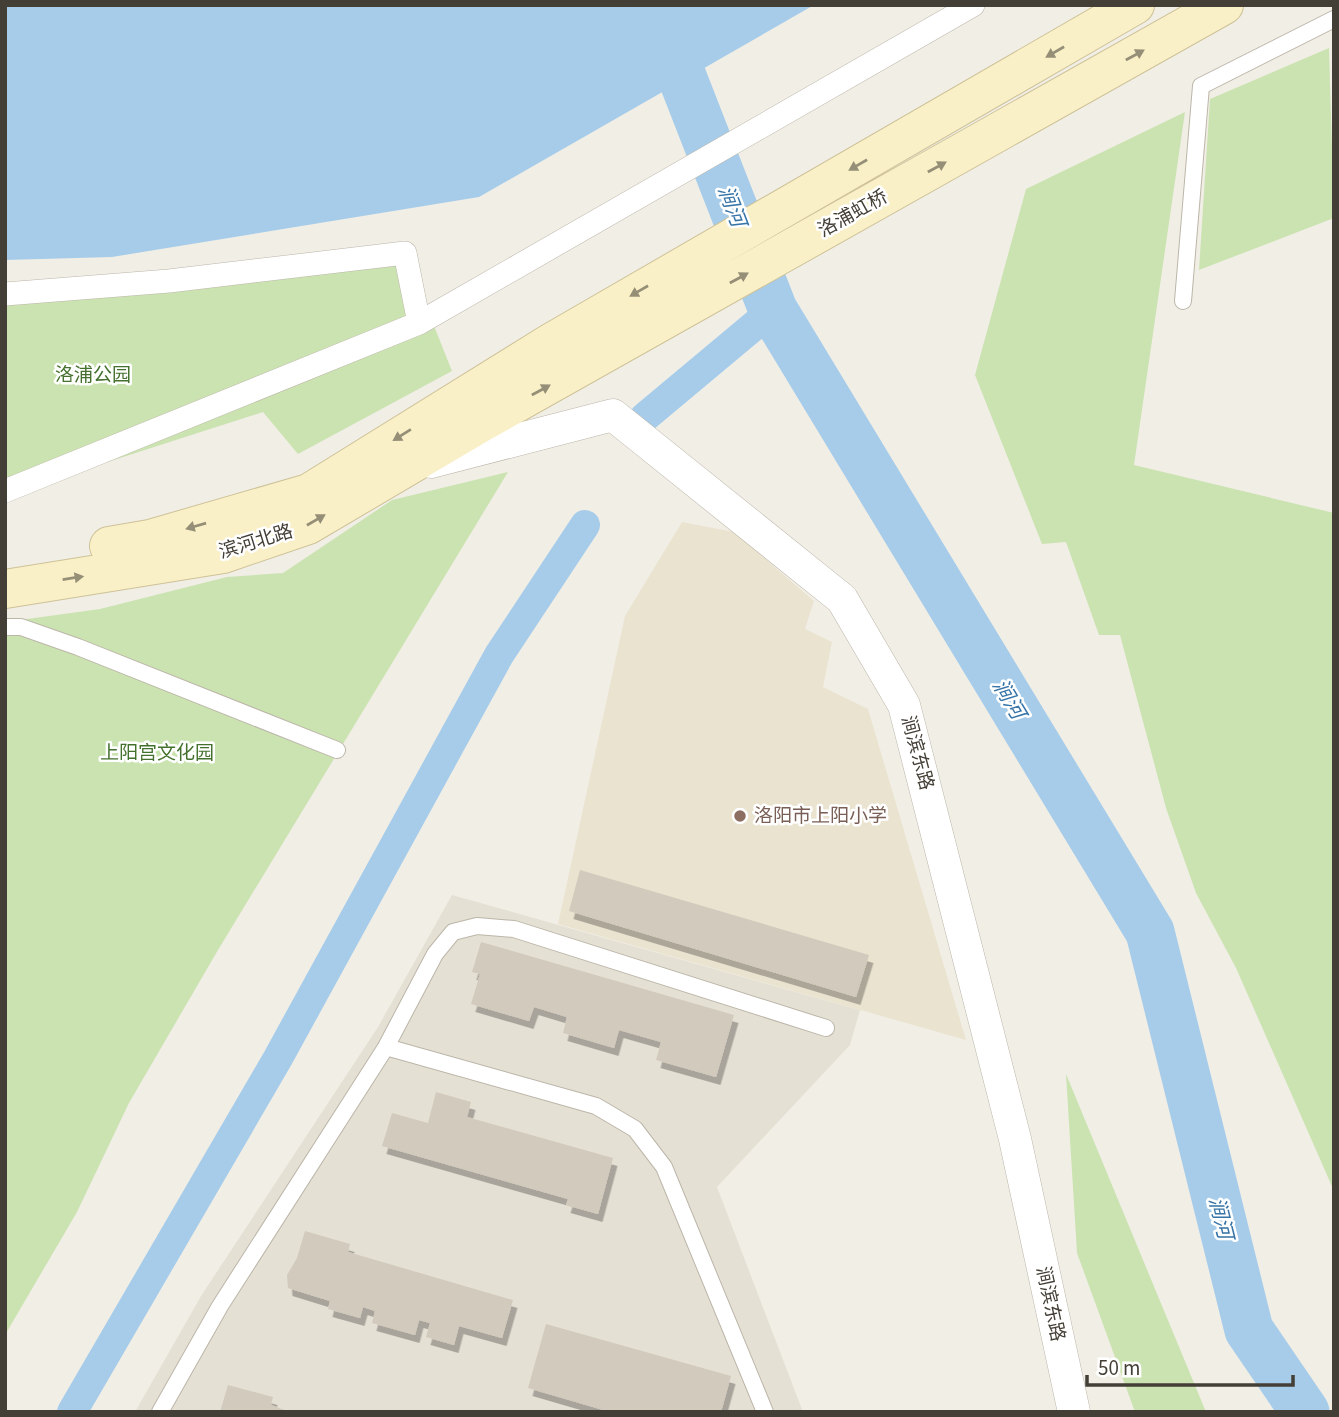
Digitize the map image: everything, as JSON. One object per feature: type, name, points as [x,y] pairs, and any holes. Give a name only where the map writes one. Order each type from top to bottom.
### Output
[{"type":"main road","name":"洛浦虹桥","points":[[470,411],[552,342],[1135,5]]},
{"type":"main road","name":"洛浦虹桥","points":[[470,411],[1224,5]]},
{"type":"main road","name":"滨河北路","points":[[5,589],[223,554],[308,526],[408,466],[470,411]]},
{"type":"main road","name":"滨河北路","points":[[5,562],[150,539],[309,493],[470,411]]},
{"type":"street","points":[[5,491],[419,323],[973,5]]},
{"type":"street","points":[[5,294],[183,280],[405,253],[419,323]]},
{"type":"street","name":"涧滨东路","points":[[408,466],[613,415],[842,598],[904,705],[1012,1126],[1074,1412]]},
{"type":"lane","points":[[1183,301],[1201,86],[1334,19]]},
{"type":"lane","points":[[5,627],[21,627],[78,647],[337,750]]},
{"type":"lane","points":[[160,1412],[220,1306],[386,1047],[435,954],[453,932],[478,926],[514,929],[826,1028]]},
{"type":"lane","points":[[386,1047],[596,1106],[635,1129],[664,1167],[765,1412]]},
{"type":"shaded area","name":"洛阳市上阳小学","points":[[682,522],[734,532],[814,601],[805,629],[832,642],[823,687],[868,709],[966,1040],[558,924],[625,616]]},
{"type":"shaded area","points":[[452,895],[860,1010],[850,1045],[717,1187],[803,1412],[135,1412],[201,1296],[378,1027]]},
{"type":"green space","points":[[1329,48],[1334,218],[1199,270],[1210,99]]},
{"type":"green space","points":[[1185,112],[1134,465],[1334,513],[1334,1191],[1236,968],[1196,893],[1166,808],[1120,635],[1099,635],[1066,542],[1042,544],[975,375],[1026,189]]},
{"type":"green space","name":"洛浦公园","points":[[405,253],[452,371],[298,454],[263,412],[5,495],[5,294]]},
{"type":"green space","name":"上阳宫文化园","points":[[508,472],[218,950],[129,1103],[77,1212],[5,1335],[5,622],[100,609],[227,577],[283,573],[392,500]]},
{"type":"green space","points":[[1066,1074],[1206,1412],[1135,1412],[1077,1253]]},
{"type":"water","points":[[5,5],[814,5],[479,197],[112,257],[5,260]]},
{"type":"building","points":[[580,870],[869,955],[856,997],[569,911]]},
{"type":"building","points":[[481,942],[734,1015],[716,1077],[656,1060],[661,1042],[619,1030],[614,1048],[563,1033],[567,1017],[534,1007],[529,1021],[471,1004],[480,974],[472,972]]},
{"type":"building","points":[[436,1092],[471,1102],[467,1117],[613,1158],[598,1214],[566,1205],[568,1199],[382,1146],[392,1113],[428,1123]]},
{"type":"building","points":[[305,1231],[350,1244],[348,1252],[513,1300],[502,1338],[459,1326],[454,1345],[426,1337],[430,1323],[419,1320],[415,1335],[372,1323],[375,1311],[363,1307],[360,1318],[328,1309],[330,1301],[288,1288],[287,1275],[297,1258]]},
{"type":"building","points":[[546,1324],[731,1376],[721,1412],[610,1412],[528,1388]]},
{"type":"building","points":[[228,1385],[273,1397],[271,1405],[290,1412],[220,1412]]},
{"type":"waterway","name":"涧河","points":[[654,5],[773,310],[1150,932],[1249,1330],[1305,1412]]},
{"type":"waterway","points":[[645,417],[773,310]]},
{"type":"waterway","points":[[72,1412],[278,1058],[499,655],[585,525]]},
{"type":"place","name":"洛阳市上阳小学","points":[[740,816]]}]
